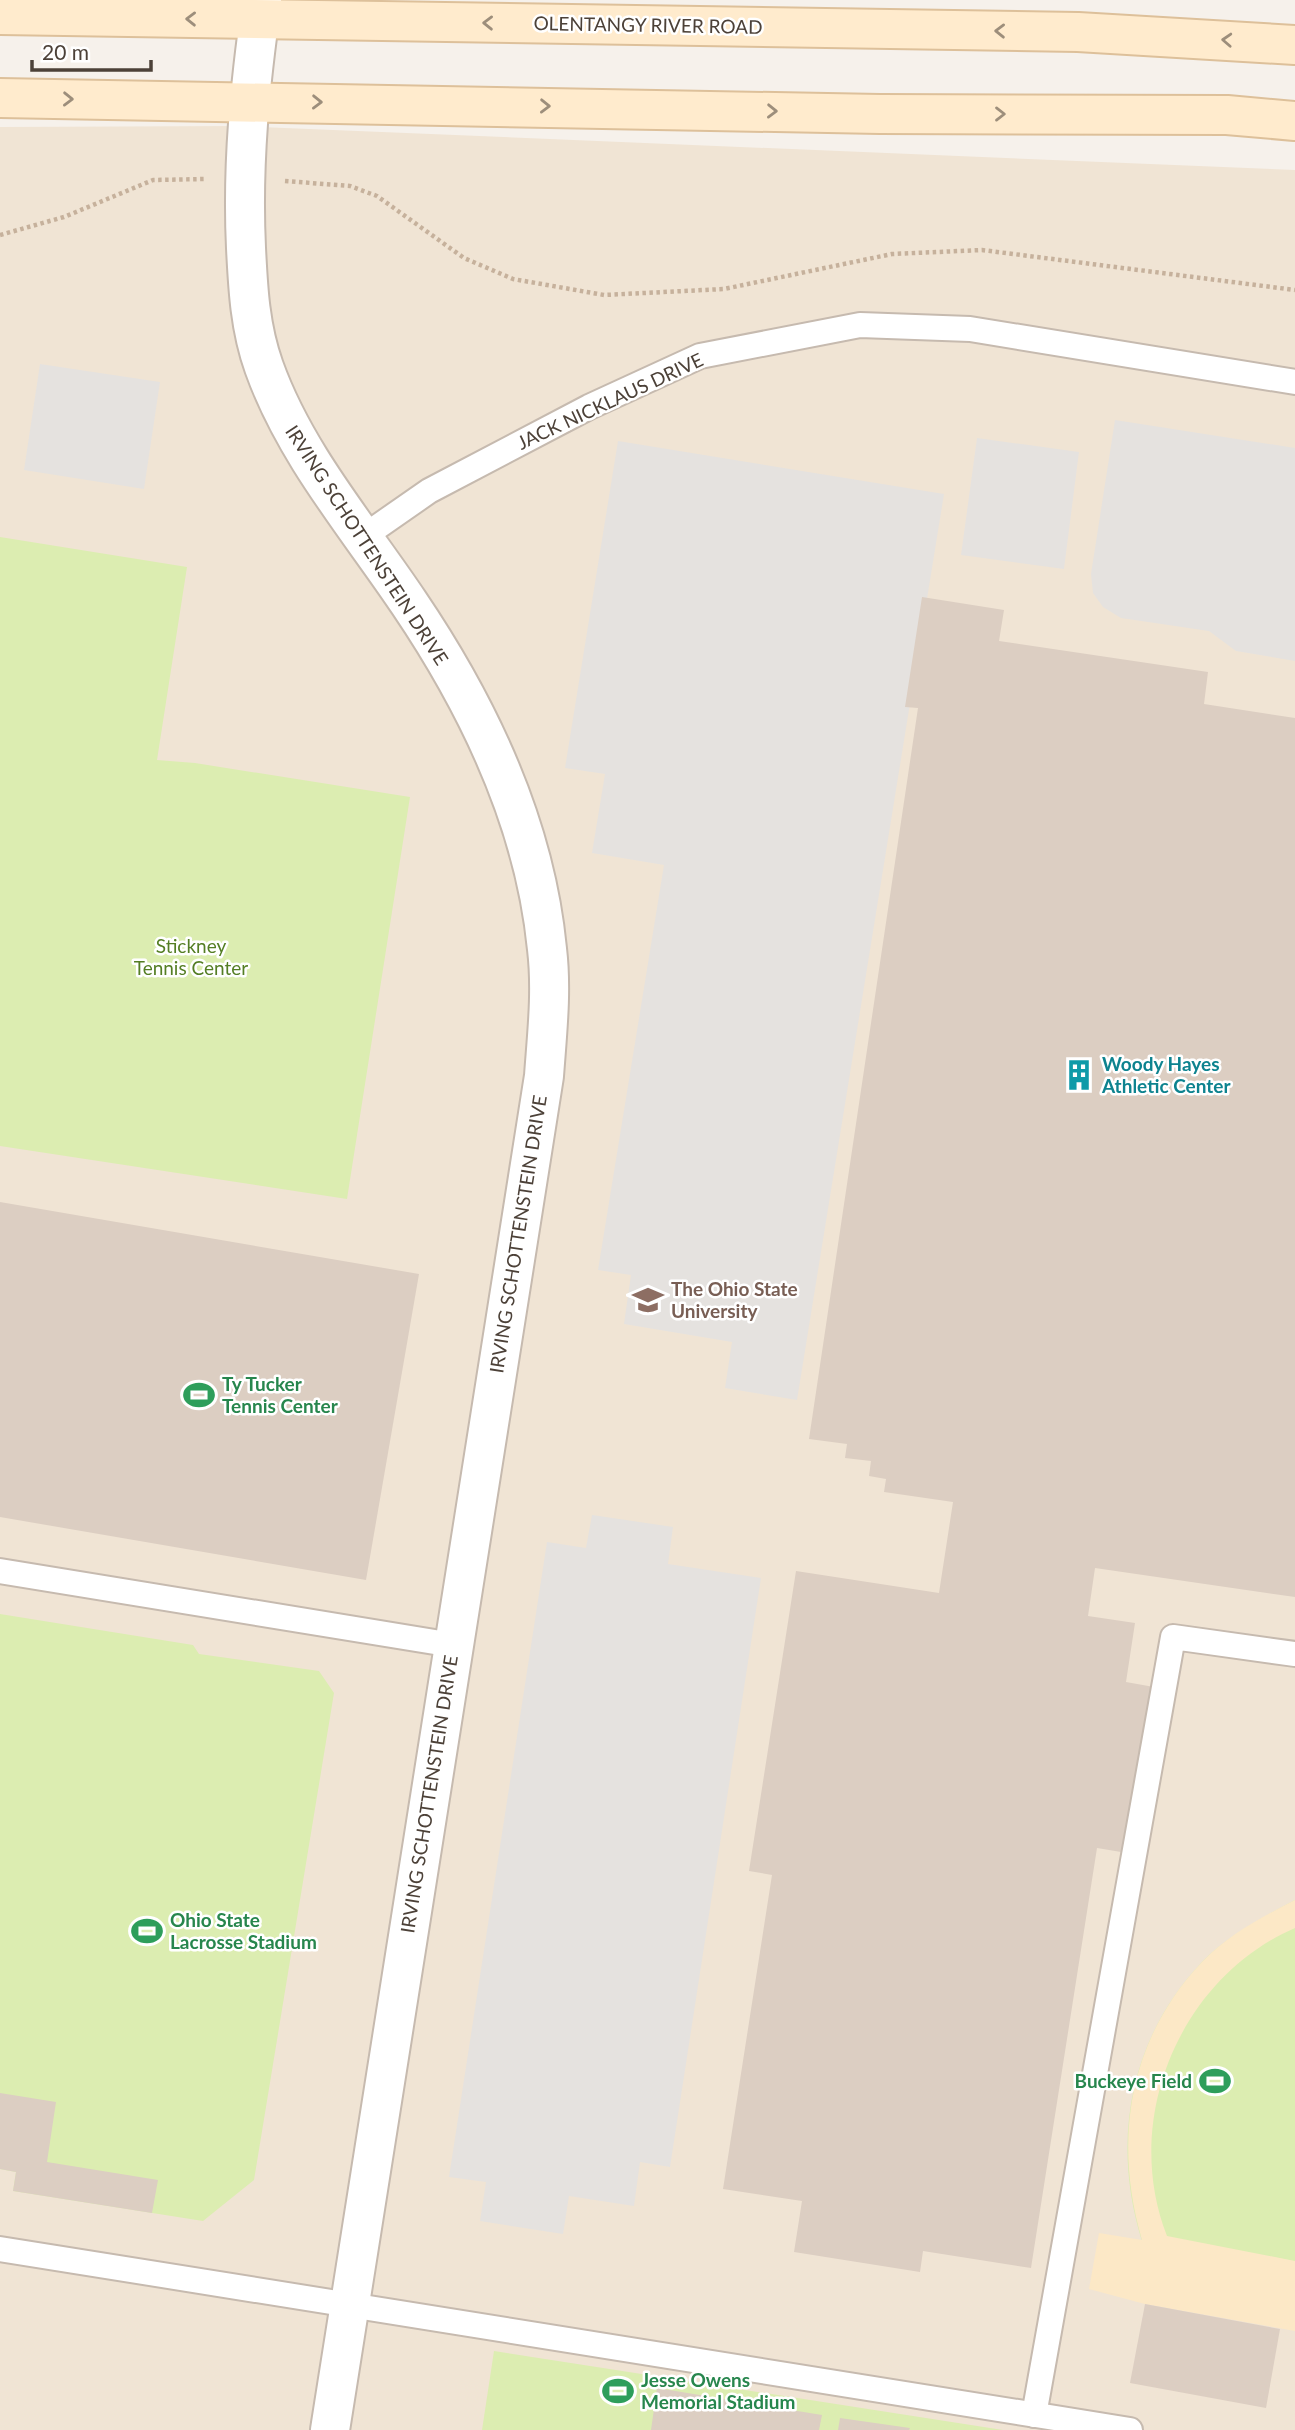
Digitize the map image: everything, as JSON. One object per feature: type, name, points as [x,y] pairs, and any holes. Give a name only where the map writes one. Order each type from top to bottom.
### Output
[{"type":"main road","name":"OLENTANGY RIVER ROAD","points":[[0,15],[260,10],[1064,32],[1295,45]]},
{"type":"main road","points":[[0,98],[249,100],[880,114],[1227,115],[1295,121]]},
{"type":"street","name":"IRVING SCHOTTENSTEIN DRIVE","points":[[260,10],[243,179],[249,309],[263,364],[283,416],[411,606],[474,714],[502,772],[522,832],[547,948],[549,1011],[544,1076],[330,2430]]},
{"type":"lane","name":"JACK NICKLAUS DRIVE","points":[[363,537],[429,491],[589,407],[700,356],[860,325],[970,329],[1295,382]]},
{"type":"lane","points":[[0,1571],[453,1645]]},
{"type":"lane","points":[[1034,2414],[1173,1637],[1295,1654]]},
{"type":"lane","points":[[0,2249],[1130,2430]]},
{"type":"path","points":[[0,236],[64,217],[153,180],[243,179],[350,186],[377,196],[464,258],[513,279],[604,295],[724,289],[892,254],[982,250],[1295,290]]},
{"type":"shaded area","name":"The Ohio State University","points":[[239,126],[1295,170],[1295,2430],[0,2430],[0,127]]},
{"type":"shaded area","points":[[40,364],[160,382],[144,489],[24,470]]},
{"type":"shaded area","points":[[1115,420],[1295,448],[1295,661],[1236,651],[1209,631],[1121,618],[1103,607],[1093,593],[1091,574]]},
{"type":"shaded area","points":[[977,438],[1079,452],[1064,569],[961,555]]},
{"type":"shaded area","points":[[618,441],[944,494],[797,1400],[725,1388],[732,1342],[624,1324],[631,1275],[598,1270],[664,865],[592,853],[605,774],[565,768]]},
{"type":"shaded area","points":[[592,1515],[673,1527],[668,1564],[761,1578],[670,2167],[640,2162],[634,2206],[569,2196],[563,2234],[480,2221],[486,2182],[449,2177],[547,1542],[586,1548]]},
{"type":"green space","name":"Stickney Tennis Center","points":[[0,537],[187,567],[157,760],[195,763],[410,797],[347,1199],[0,1146]]},
{"type":"green space","name":"Ohio State Lacrosse Stadium","points":[[0,1614],[193,1645],[199,1654],[319,1671],[334,1693],[254,2180],[203,2221],[13,2191],[16,2172],[0,2169]]},
{"type":"green space","name":"Buckeye Field","points":[[1295,1900],[1295,2271],[1142,2241],[1128,2166],[1128,2130],[1133,2093],[1157,2024],[1177,1992],[1212,1952],[1246,1928]]},
{"type":"green space","name":"Jesse Owens Memorial Stadium","points":[[494,2351],[1003,2430],[482,2430]]},
{"type":"sand","points":[[1295,1900],[1295,1928],[1255,1951],[1220,1981],[1192,2017],[1171,2057],[1157,2100],[1151,2146],[1155,2191],[1167,2236],[1295,2261],[1295,2331],[1145,2304],[1089,2289],[1099,2233],[1142,2240],[1133,2203],[1129,2129],[1133,2093],[1157,2024],[1177,1992],[1212,1952],[1246,1927]]},
{"type":"building","name":"Woody Hayes Athletic Center","points":[[922,597],[1004,610],[999,641],[1208,672],[1204,704],[1295,718],[1295,1597],[1095,1568],[1088,1616],[1135,1623],[1126,1682],[1154,1687],[1127,1853],[1097,1848],[1031,2268],[923,2251],[920,2272],[794,2252],[802,2201],[723,2189],[772,1875],[749,1871],[796,1571],[939,1593],[953,1502],[884,1492],[886,1479],[869,1476],[871,1461],[845,1458],[847,1444],[809,1439],[918,708],[905,707]]},
{"type":"building","name":"Ty Tucker Tennis Center","points":[[0,1202],[419,1274],[366,1580],[0,1517]]},
{"type":"building","points":[[0,2093],[56,2102],[47,2162],[158,2180],[152,2213],[13,2191],[16,2172],[0,2169]]},
{"type":"building","points":[[1145,2304],[1280,2329],[1266,2408],[1130,2383]]},
{"type":"building","points":[[657,2388],[822,2415],[819,2430],[651,2430]]},
{"type":"building","points":[[840,2418],[910,2428],[838,2430]]},
{"type":"place","name":"Woody Hayes Athletic Center","points":[[1079,1075]]},
{"type":"place","name":"The Ohio State University","points":[[648,1300]]},
{"type":"place","name":"Ty Tucker Tennis Center","points":[[199,1395]]},
{"type":"place","name":"Ohio State Lacrosse Stadium","points":[[147,1931]]},
{"type":"place","name":"Buckeye Field","points":[[1215,2081]]},
{"type":"place","name":"Jesse Owens Memorial Stadium","points":[[618,2391]]}]
